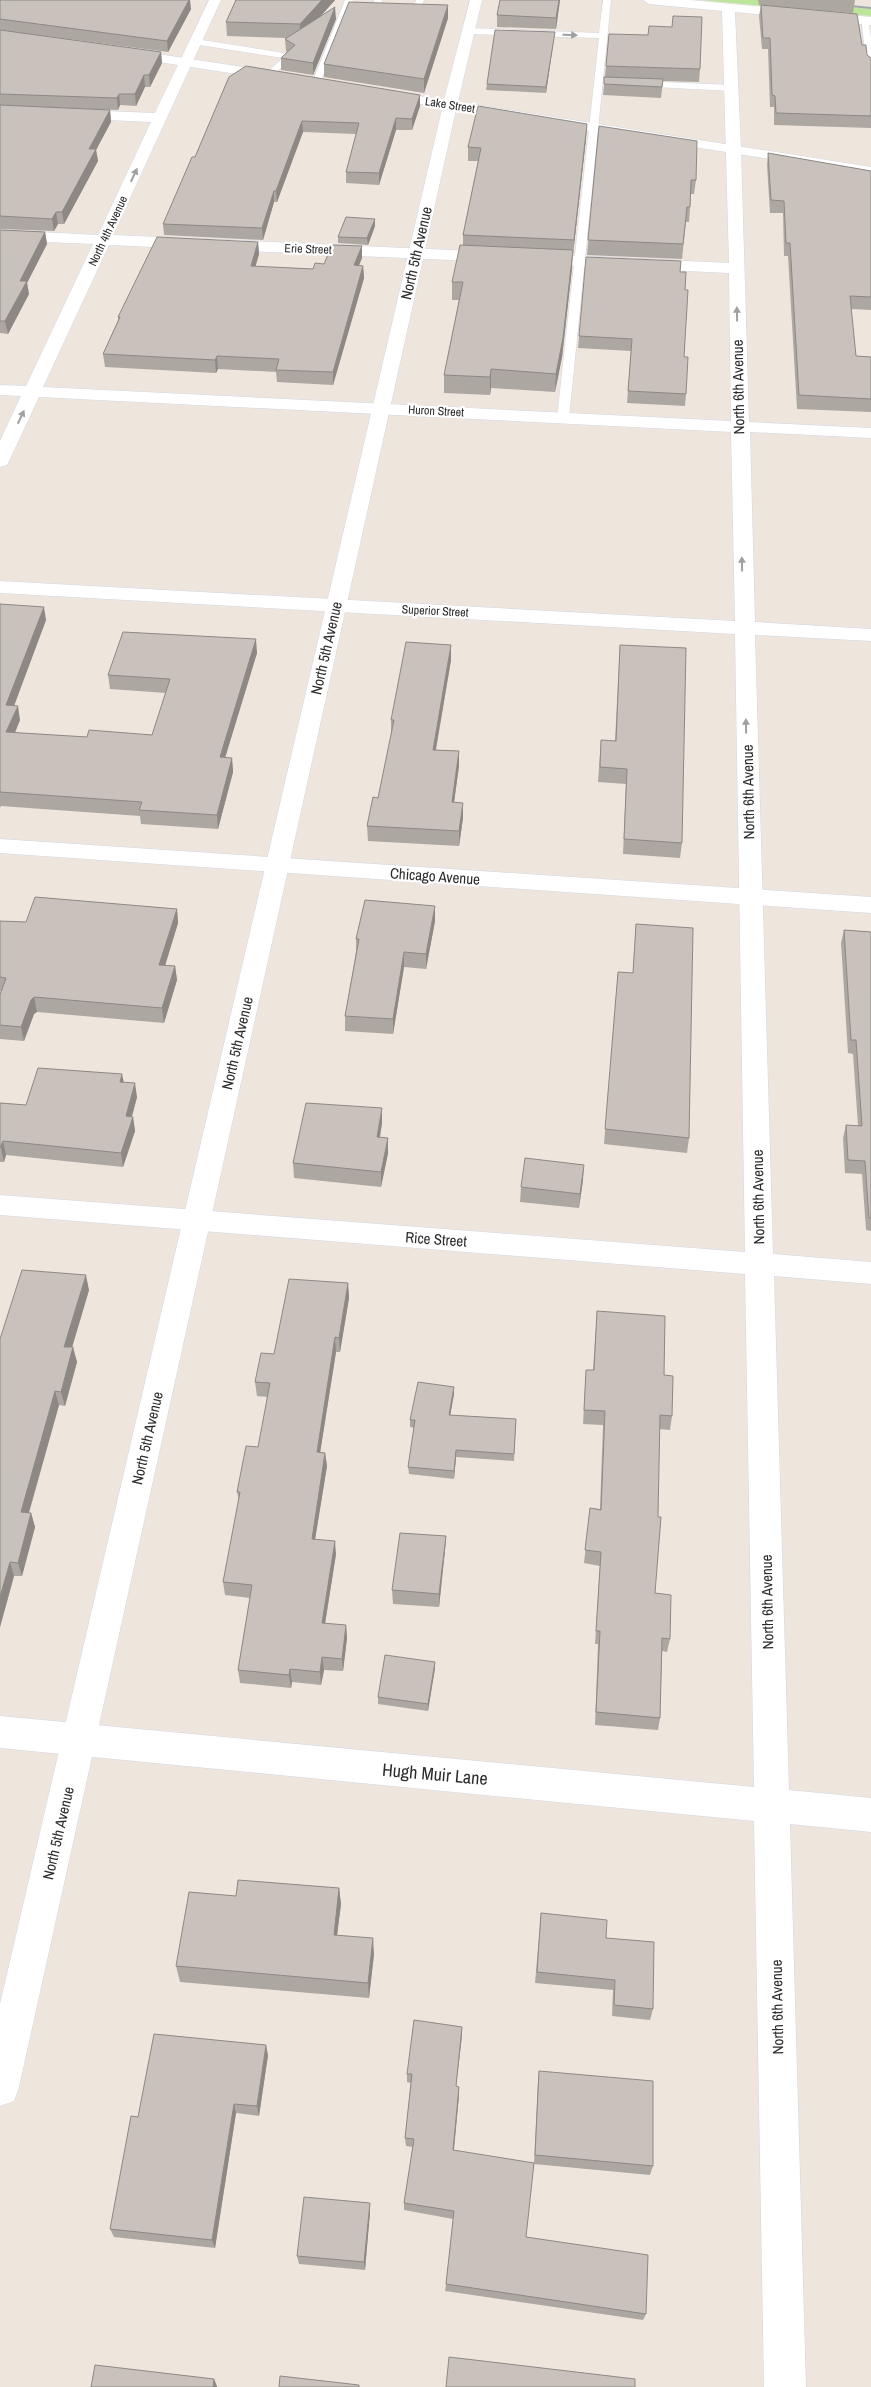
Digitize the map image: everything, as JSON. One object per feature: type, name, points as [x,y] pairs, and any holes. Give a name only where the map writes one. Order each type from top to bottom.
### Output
[{"type":"street","name":"North 4th Avenue","points":[[0,461],[215,0]]},
{"type":"street","name":"North 5th Avenue","points":[[0,2088],[450,104],[476,0]]},
{"type":"street","points":[[649,0],[868,21]]},
{"type":"street","name":"North 6th Avenue","points":[[728,7],[734,149],[785,2387]]},
{"type":"street","points":[[108,50],[288,78]]},
{"type":"street","points":[[312,82],[333,86]]},
{"type":"street","name":"Lake Street","points":[[369,92],[871,171]]},
{"type":"street","points":[[0,111],[161,118]]},
{"type":"street","name":"Erie Street","points":[[0,236],[736,268]]},
{"type":"street","name":"Huron Street","points":[[0,390],[871,433]]},
{"type":"street","name":"Superior Street","points":[[0,586],[871,635]]},
{"type":"street","name":"Chicago Avenue","points":[[0,846],[871,905]]},
{"type":"street","name":"Rice Street","points":[[0,1206],[871,1273]]},
{"type":"street","name":"Hugh Muir Lane","points":[[0,1732],[871,1815]]},
{"type":"lane","points":[[312,82],[349,0]]},
{"type":"lane","points":[[378,0],[374,11],[416,13],[420,0]]},
{"type":"lane","points":[[563,418],[594,126],[603,83],[603,36],[607,0]]},
{"type":"lane","points":[[868,21],[871,66]]},
{"type":"lane","points":[[469,31],[603,36]]},
{"type":"lane","points":[[196,42],[290,57],[269,75]]},
{"type":"lane","points":[[626,84],[731,88]]},
{"type":"green space","points":[[701,0],[774,0],[871,9],[871,16]]},
{"type":"building","points":[[0,0],[189,0],[167,41],[0,19]]},
{"type":"building","points":[[236,0],[322,0],[300,24],[226,22]]},
{"type":"building","points":[[500,0],[559,0],[556,18],[497,15]]},
{"type":"building","points":[[349,2],[448,5],[424,79],[324,64]]},
{"type":"building","points":[[761,5],[857,14],[862,45],[866,45],[867,55],[871,58],[871,116],[776,113],[775,96],[772,95],[770,38],[763,38]]},
{"type":"building","points":[[335,7],[313,63],[281,58],[295,45],[285,39]]},
{"type":"building","points":[[673,16],[702,17],[700,69],[606,66],[609,34],[648,35],[649,26],[672,27]]},
{"type":"building","points":[[0,30],[161,52],[149,75],[144,75],[135,94],[119,94],[117,98],[0,94]]},
{"type":"building","points":[[495,30],[555,32],[546,87],[487,84]]},
{"type":"building","points":[[246,66],[420,95],[412,119],[396,118],[379,173],[346,172],[359,123],[302,121],[276,191],[274,191],[262,228],[163,224],[192,157],[195,157],[229,77]]},
{"type":"building","points":[[604,77],[663,79],[662,87],[604,84]]},
{"type":"building","points":[[0,105],[110,110],[89,149],[96,149],[62,212],[56,212],[52,219],[0,216]]},
{"type":"building","points":[[478,106],[587,124],[574,240],[463,235],[481,148],[468,147]]},
{"type":"building","points":[[599,126],[697,141],[696,180],[691,180],[690,207],[687,207],[683,244],[588,240]]},
{"type":"building","points":[[768,153],[871,171],[871,297],[850,296],[856,356],[871,357],[871,399],[799,395],[790,243],[786,243],[784,201],[771,200]]},
{"type":"building","points":[[346,217],[375,219],[367,238],[338,237]]},
{"type":"building","points":[[0,230],[45,232],[20,281],[27,281],[5,321],[0,321]]},
{"type":"building","points":[[157,237],[258,242],[251,266],[313,269],[315,263],[324,264],[332,245],[362,246],[354,265],[363,266],[333,372],[276,370],[279,359],[217,356],[215,360],[103,354],[120,317],[118,317]]},
{"type":"building","points":[[460,245],[573,250],[563,338],[556,374],[491,369],[490,377],[444,375],[463,282],[452,282]]},
{"type":"building","points":[[586,257],[681,261],[680,272],[686,272],[685,290],[688,290],[684,357],[688,357],[686,394],[628,391],[632,339],[579,336]]},
{"type":"building","points":[[0,604],[44,607],[6,705],[18,706],[6,732],[87,737],[89,730],[152,735],[170,679],[108,675],[123,632],[256,639],[220,757],[232,758],[217,815],[139,810],[142,802],[0,792]]},
{"type":"building","points":[[406,642],[451,645],[433,750],[459,751],[452,802],[463,803],[459,831],[367,826],[373,797],[378,798],[394,720],[391,720]]},
{"type":"building","points":[[620,645],[686,648],[682,843],[624,839],[627,769],[600,767],[601,740],[616,741]]},
{"type":"building","points":[[35,897],[177,909],[159,965],[175,966],[162,1008],[34,997],[31,1000],[21,1027],[0,1025],[0,995],[6,978],[0,977],[0,921],[26,922]]},
{"type":"building","points":[[365,900],[435,906],[426,954],[404,952],[393,1019],[345,1016],[359,939],[356,939]]},
{"type":"building","points":[[636,924],[693,928],[689,1138],[605,1129],[618,972],[633,973]]},
{"type":"building","points":[[844,930],[871,932],[871,1218],[869,1218],[865,1161],[848,1160],[846,1125],[862,1126],[856,1040],[851,1040]]},
{"type":"building","points":[[38,1068],[122,1074],[120,1082],[135,1083],[126,1116],[133,1117],[121,1153],[3,1141],[0,1148],[0,1103],[26,1105]]},
{"type":"building","points":[[306,1103],[382,1108],[377,1137],[388,1138],[381,1172],[293,1163]]},
{"type":"building","points":[[525,1158],[584,1165],[580,1194],[521,1187]]},
{"type":"building","points":[[22,1270],[86,1275],[64,1347],[73,1347],[61,1392],[55,1391],[21,1512],[31,1513],[18,1563],[10,1562],[0,1597],[0,1339]]},
{"type":"building","points":[[289,1279],[348,1283],[339,1338],[335,1337],[317,1452],[325,1453],[312,1539],[335,1541],[322,1623],[346,1625],[342,1659],[322,1657],[320,1672],[290,1669],[289,1675],[238,1670],[252,1585],[223,1582],[240,1492],[237,1492],[246,1446],[258,1447],[270,1383],[255,1382],[261,1353],[274,1354]]},
{"type":"building","points":[[597,1311],[665,1316],[664,1375],[673,1376],[672,1416],[660,1415],[658,1517],[661,1517],[655,1593],[671,1595],[670,1639],[662,1638],[660,1718],[596,1712],[600,1631],[596,1631],[601,1552],[585,1550],[590,1508],[601,1510],[605,1411],[584,1410],[586,1370],[594,1370]]},
{"type":"building","points":[[418,1382],[454,1387],[449,1415],[516,1419],[514,1454],[456,1450],[454,1471],[408,1467],[415,1420],[410,1420]]},
{"type":"building","points":[[400,1533],[446,1536],[439,1594],[392,1590]]},
{"type":"building","points":[[385,1655],[435,1662],[428,1704],[378,1697]]},
{"type":"building","points":[[238,1880],[339,1888],[334,1935],[373,1938],[368,1983],[176,1966],[189,1892],[236,1896]]},
{"type":"building","points":[[541,1913],[607,1920],[606,1938],[654,1942],[653,2009],[614,2005],[615,1980],[537,1972]]},
{"type":"building","points":[[414,2020],[462,2027],[456,2086],[459,2087],[453,2150],[534,2163],[526,2237],[648,2255],[646,2314],[446,2284],[454,2211],[404,2203],[414,2139],[405,2138],[412,2074],[407,2074]]},
{"type":"building","points":[[154,2034],[266,2045],[257,2106],[234,2104],[212,2240],[110,2229],[131,2116],[138,2117]]},
{"type":"building","points":[[539,2071],[653,2081],[653,2166],[535,2155]]},
{"type":"building","points":[[304,2197],[370,2203],[364,2262],[297,2256]]},
{"type":"building","points":[[449,2357],[635,2379],[635,2387],[446,2387]]},
{"type":"building","points":[[95,2365],[214,2379],[213,2387],[91,2387]]},
{"type":"building","points":[[280,2376],[359,2385],[359,2387],[279,2387]]},
{"type":"railway","points":[[841,5],[871,8]]}]
